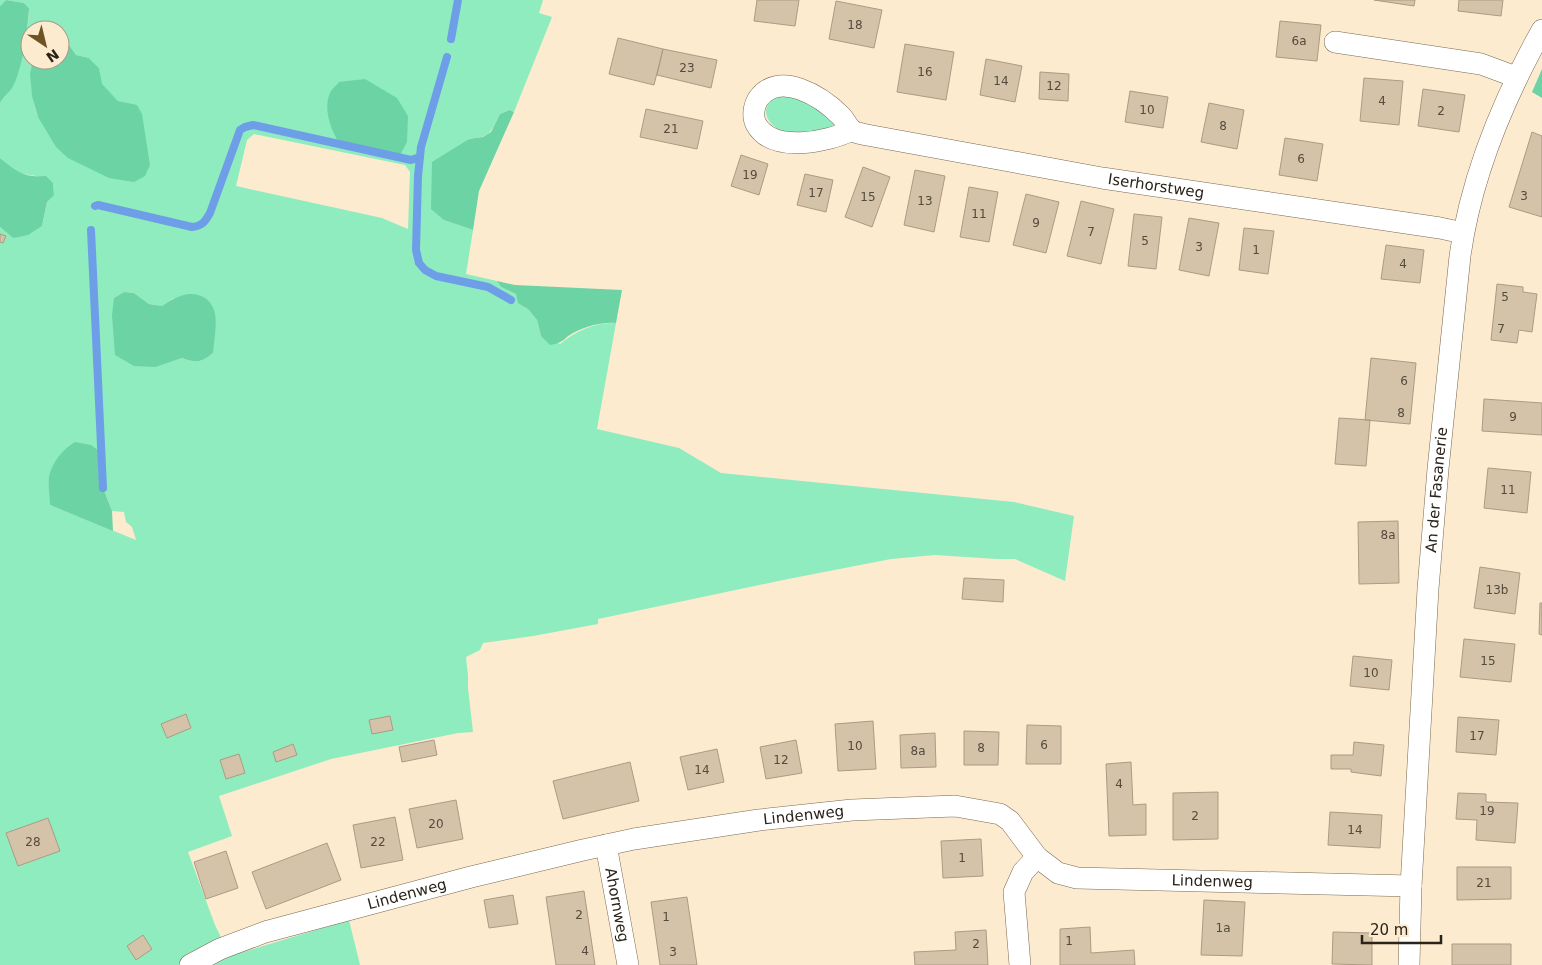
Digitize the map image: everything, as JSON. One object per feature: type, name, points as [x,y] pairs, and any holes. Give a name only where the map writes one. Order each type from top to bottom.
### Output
[{"type":"street","name":"An der Fasanerie","points":[[1409,965],[1411,886],[1428,589],[1438,469],[1463,233],[1483,161],[1516,77],[1542,30]]},
{"type":"street","points":[[1335,42],[1481,64],[1516,77]]},
{"type":"street","name":"Iserhorstweg","points":[[852,130],[867,135],[1102,178],[1463,233]]},
{"type":"street","name":"Lindenweg","points":[[190,965],[220,949],[265,932],[471,876],[634,839],[787,817],[852,810],[955,806],[1000,814],[1010,822],[1037,856],[1058,873],[1077,878],[1411,886]]},
{"type":"street","name":"Ahornweg","points":[[606,845],[628,965]]},
{"type":"street","points":[[1020,965],[1014,892],[1023,872],[1037,856]]},
{"type":"green space","points":[[0,0],[6,0],[0,6]]},
{"type":"green space","points":[[6,0],[458,0],[457,11],[460,0],[543,0],[539,13],[552,17],[514,112],[508,110],[500,114],[492,130],[486,135],[468,139],[444,220],[473,230],[466,274],[497,281],[501,287],[516,294],[519,303],[528,309],[537,320],[541,336],[560,344],[586,328],[600,324],[616,323],[597,429],[679,448],[721,473],[1014,502],[1074,516],[1065,581],[1015,559],[935,555],[891,559],[598,619],[598,624],[483,643],[480,650],[466,657],[473,732],[458,733],[331,759],[219,796],[232,836],[188,852],[215,925],[230,956],[349,920],[360,965],[0,965],[0,227],[13,238],[42,226],[47,202],[54,194],[53,183],[36,176],[18,173],[0,158],[0,103],[4,95],[11,89],[20,62],[20,70],[32,70],[32,89],[38,117],[137,106],[118,101],[101,84],[99,68],[89,58],[76,55],[70,46],[70,20],[28,20],[29,8],[24,3]],"holes":[[[254,134],[405,165],[410,172],[408,229],[382,218],[236,186],[247,140]],[[124,292],[134,293],[149,304],[162,306],[174,298],[213,353],[205,359],[198,361],[182,358],[156,367],[114,298]],[[102,453],[103,488],[112,511],[124,512],[126,522],[132,527],[136,540],[50,505]]]},
{"type":"green space","points":[[6,0],[24,3],[29,8],[28,20],[20,20],[19,72],[12,88],[0,103],[0,6]]},
{"type":"green space","points":[[70,46],[76,55],[89,58],[99,68],[102,84],[118,101],[137,105],[142,114],[150,165],[145,176],[134,182],[109,178],[68,158],[56,147],[38,117],[32,96],[31,70],[70,70]]},
{"type":"green space","points":[[1542,69],[1542,98],[1532,92]]},
{"type":"green space","points":[[365,79],[397,98],[408,116],[407,142],[399,157],[340,144],[334,132],[329,119],[327,104],[331,91],[339,82]]},
{"type":"green space","points":[[781,95],[805,99],[837,124],[834,127],[800,133],[791,133],[776,128],[768,119],[766,109],[771,101]]},
{"type":"green space","points":[[509,110],[514,112],[479,191],[473,230],[444,220],[431,209],[432,162],[469,139],[483,137],[491,132],[500,114]]},
{"type":"green space","points":[[0,158],[21,173],[32,176],[46,176],[53,183],[54,195],[47,202],[42,226],[28,235],[13,238],[0,227]]},
{"type":"green space","points":[[497,281],[515,285],[622,290],[616,323],[584,328],[571,334],[559,343],[550,345],[541,336],[537,320],[528,309],[518,303],[516,294],[501,287]]},
{"type":"green space","points":[[124,292],[134,293],[149,304],[162,306],[177,297],[188,294],[199,295],[205,298],[212,305],[216,318],[213,353],[205,359],[198,361],[182,358],[156,367],[134,366],[115,355],[112,315],[114,298]]},
{"type":"green space","points":[[75,442],[91,445],[102,453],[103,488],[112,511],[113,531],[50,505],[50,471],[59,456]]},
{"type":"building","points":[[757,0],[799,0],[795,26],[754,21]]},
{"type":"building","points":[[1374,0],[1415,0],[1414,6]]},
{"type":"building","points":[[1459,0],[1503,0],[1501,16],[1458,11]]},
{"type":"building","points":[[836,1],[882,10],[874,48],[829,39]]},
{"type":"building","points":[[1280,21],[1321,25],[1317,61],[1276,57]]},
{"type":"building","points":[[618,38],[663,49],[654,85],[609,74]]},
{"type":"building","points":[[905,44],[954,52],[946,100],[897,92]]},
{"type":"building","points":[[663,49],[717,60],[711,88],[657,75]]},
{"type":"building","points":[[986,59],[1022,66],[1015,102],[980,95]]},
{"type":"building","points":[[1040,72],[1069,74],[1068,101],[1039,99]]},
{"type":"building","points":[[1364,78],[1403,81],[1399,125],[1360,121]]},
{"type":"building","points":[[1423,89],[1465,95],[1459,132],[1418,126]]},
{"type":"building","points":[[1130,91],[1168,97],[1163,128],[1125,122]]},
{"type":"building","points":[[1209,103],[1244,110],[1237,149],[1201,142]]},
{"type":"building","points":[[646,109],[703,121],[697,149],[640,137]]},
{"type":"building","points":[[1532,132],[1542,136],[1542,217],[1509,207]]},
{"type":"building","points":[[1285,138],[1323,144],[1317,181],[1279,175]]},
{"type":"building","points":[[741,155],[768,164],[759,195],[731,186]]},
{"type":"building","points":[[863,167],[890,177],[872,227],[845,217]]},
{"type":"building","points":[[915,170],[945,176],[934,232],[904,225]]},
{"type":"building","points":[[805,174],[833,180],[826,212],[797,205]]},
{"type":"building","points":[[969,187],[998,192],[989,242],[960,237]]},
{"type":"building","points":[[1026,194],[1059,202],[1046,253],[1013,245]]},
{"type":"building","points":[[1081,201],[1114,209],[1101,264],[1067,256]]},
{"type":"building","points":[[1134,214],[1162,217],[1156,269],[1128,266]]},
{"type":"building","points":[[1189,218],[1219,223],[1209,276],[1179,270]]},
{"type":"building","points":[[1244,228],[1274,231],[1268,274],[1239,270]]},
{"type":"building","points":[[0,234],[6,236],[3,243],[0,242]]},
{"type":"building","points":[[1386,245],[1424,250],[1420,283],[1381,279]]},
{"type":"building","points":[[1497,284],[1523,287],[1523,292],[1537,294],[1532,332],[1519,330],[1517,343],[1491,340]]},
{"type":"building","points":[[1371,358],[1416,363],[1410,424],[1365,420]]},
{"type":"building","points":[[1484,399],[1542,403],[1542,435],[1482,431]]},
{"type":"building","points":[[1339,418],[1370,420],[1366,466],[1335,464]]},
{"type":"building","points":[[1488,468],[1531,472],[1527,513],[1484,508]]},
{"type":"building","points":[[1398,521],[1399,583],[1359,584],[1358,522]]},
{"type":"building","points":[[1480,567],[1520,573],[1515,614],[1474,608]]},
{"type":"building","points":[[964,578],[1004,580],[1003,602],[962,599]]},
{"type":"building","points":[[1540,603],[1542,603],[1542,635],[1539,634]]},
{"type":"building","points":[[1464,639],[1515,644],[1511,682],[1460,677]]},
{"type":"building","points":[[1353,656],[1392,660],[1389,690],[1350,686]]},
{"type":"building","points":[[186,714],[191,728],[167,738],[161,724]]},
{"type":"building","points":[[390,716],[393,730],[372,734],[369,720]]},
{"type":"building","points":[[1458,717],[1499,720],[1496,755],[1456,752]]},
{"type":"building","points":[[873,721],[876,769],[838,771],[835,724]]},
{"type":"building","points":[[1027,725],[1061,726],[1061,764],[1026,764]]},
{"type":"building","points":[[964,731],[999,732],[998,765],[964,765]]},
{"type":"building","points":[[935,733],[936,767],[901,768],[900,735]]},
{"type":"building","points":[[434,740],[437,755],[402,762],[399,747]]},
{"type":"building","points":[[796,740],[802,773],[766,779],[760,747]]},
{"type":"building","points":[[1354,742],[1384,745],[1381,776],[1351,772],[1351,769],[1331,769],[1331,755],[1353,755]]},
{"type":"building","points":[[293,744],[297,755],[276,762],[273,752]]},
{"type":"building","points":[[717,749],[724,782],[688,790],[680,757]]},
{"type":"building","points":[[239,754],[245,773],[226,779],[220,760]]},
{"type":"building","points":[[630,762],[639,801],[563,819],[553,781]]},
{"type":"building","points":[[1131,762],[1133,805],[1146,804],[1146,835],[1109,836],[1106,764]]},
{"type":"building","points":[[1218,792],[1218,839],[1173,840],[1173,793]]},
{"type":"building","points":[[1458,793],[1486,794],[1486,802],[1518,803],[1515,843],[1476,840],[1477,820],[1456,819]]},
{"type":"building","points":[[456,800],[463,839],[417,848],[409,809]]},
{"type":"building","points":[[1330,812],[1382,815],[1380,848],[1328,845]]},
{"type":"building","points":[[395,817],[403,860],[361,868],[353,825]]},
{"type":"building","points":[[48,818],[60,851],[18,866],[6,833]]},
{"type":"building","points":[[981,839],[983,876],[943,878],[941,841]]},
{"type":"building","points":[[327,843],[341,880],[266,909],[252,872]]},
{"type":"building","points":[[226,851],[238,888],[206,899],[194,862]]},
{"type":"building","points":[[1457,867],[1511,867],[1511,899],[1457,900]]},
{"type":"building","points":[[584,891],[595,965],[556,965],[546,897]]},
{"type":"building","points":[[513,895],[518,924],[489,928],[484,900]]},
{"type":"building","points":[[687,897],[697,965],[660,965],[651,902]]},
{"type":"building","points":[[1204,900],[1245,902],[1242,956],[1201,955]]},
{"type":"building","points":[[1090,927],[1091,953],[1134,950],[1135,965],[1060,965],[1060,929]]},
{"type":"building","points":[[986,930],[988,965],[915,965],[914,952],[956,950],[955,932]]},
{"type":"building","points":[[1333,932],[1372,933],[1372,965],[1332,964]]},
{"type":"building","points":[[143,935],[152,949],[136,960],[127,946]]},
{"type":"building","points":[[1452,944],[1511,944],[1511,965],[1452,965]]},
{"type":"waterway","points":[[451,39],[458,0]]},
{"type":"waterway","points":[[447,57],[421,147],[418,176],[416,250],[419,263],[425,270],[436,276],[488,287],[511,300]]},
{"type":"waterway","points":[[95,206],[98,205],[192,227],[201,225],[210,213],[240,130],[253,125],[411,160],[420,157]]},
{"type":"waterway","points":[[91,230],[103,488]]}]
